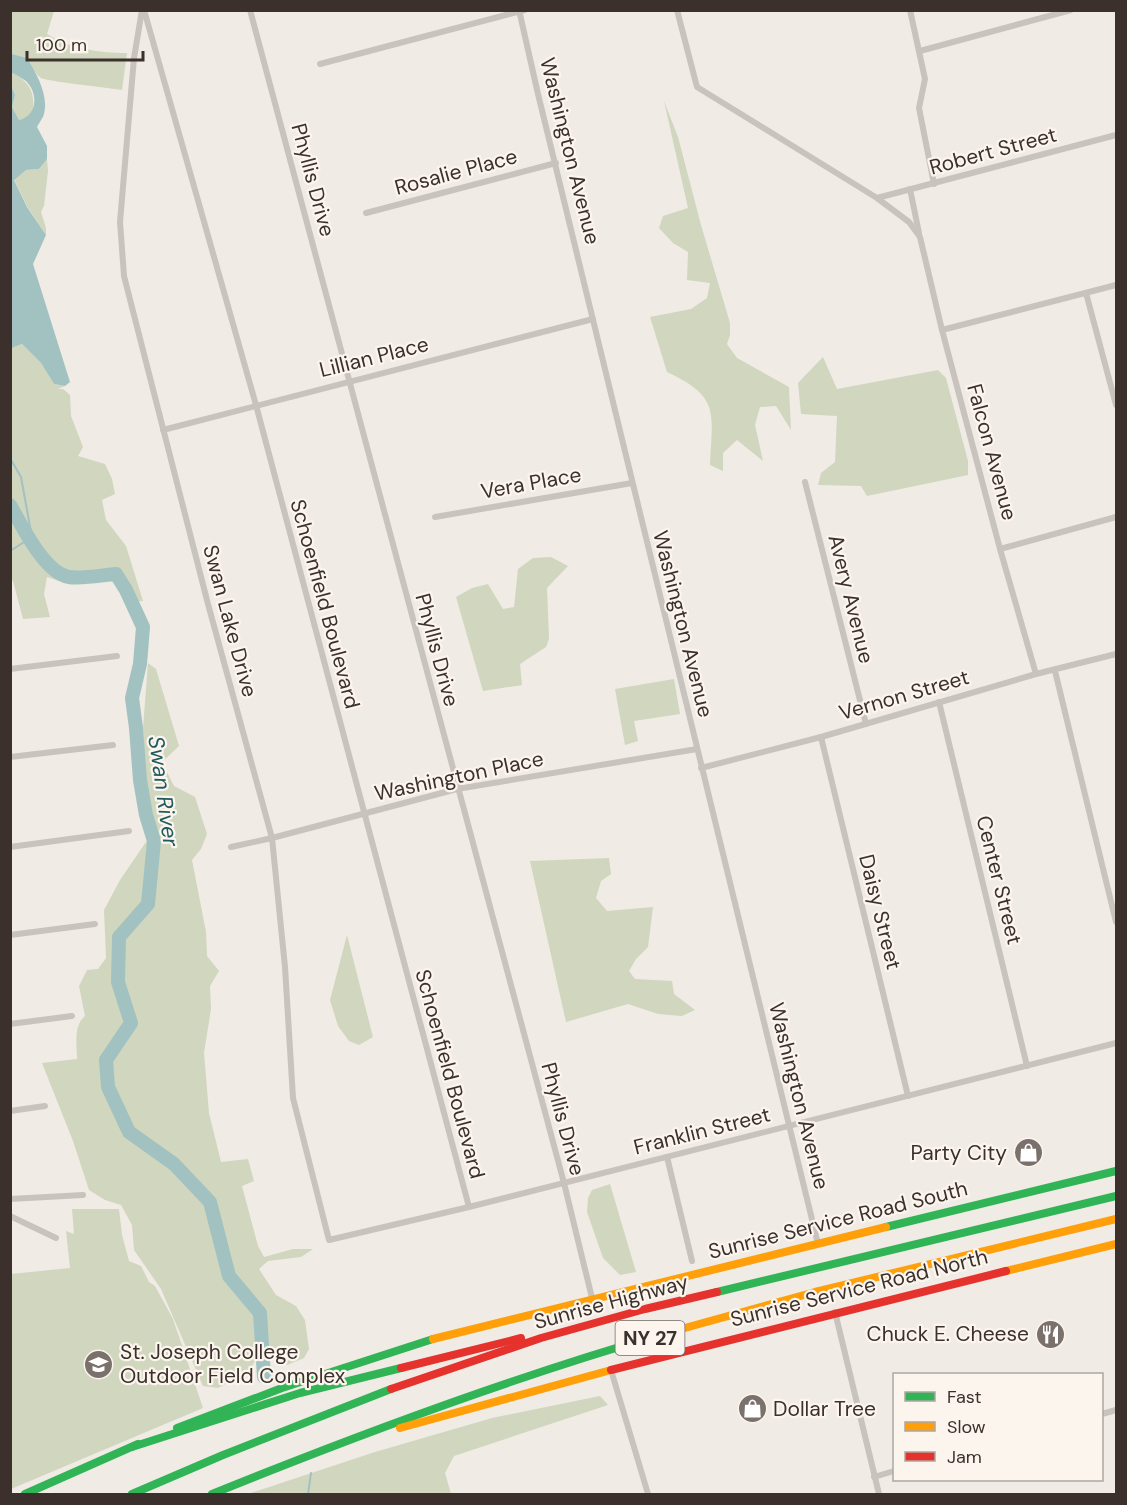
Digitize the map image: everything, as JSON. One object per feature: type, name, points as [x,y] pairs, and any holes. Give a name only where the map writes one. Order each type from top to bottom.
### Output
[{"type":"main road","name":"Sunrise Service Road South","points":[[25,1494],[247,1400],[358,1362],[460,1331],[1116,1172]]},
{"type":"main road","name":"Sunrise Highway","points":[[132,1494],[223,1455],[385,1391],[592,1323],[1116,1196]]},
{"type":"main road","name":"Sunrise Highway","points":[[212,1494],[489,1389],[682,1328],[791,1298],[1116,1219]]},
{"type":"main road","name":"Sunrise Service Road North","points":[[347,1441],[835,1312],[1116,1244]]},
{"type":"main road","points":[[132,1447],[318,1388],[519,1338],[592,1323]]},
{"type":"street","name":"Schoenfield Boulevard","points":[[143,10],[256,405],[469,1207]]},
{"type":"street","name":"Swan Lake Drive","points":[[143,10],[134,58],[120,222],[124,276],[272,838],[285,967],[293,1098],[329,1240]]},
{"type":"street","name":"Phyllis Drive","points":[[250,10],[564,1183],[592,1298]]},
{"type":"street","name":"Falcon Avenue","points":[[677,10],[697,87],[878,198],[909,222],[920,237]]},
{"type":"street","points":[[910,10],[925,79],[919,108],[934,184]]},
{"type":"street","points":[[920,51],[1071,10]]},
{"type":"street","points":[[320,64],[521,11]]},
{"type":"street","name":"Washington Avenue","points":[[521,11],[632,483],[818,1244]]},
{"type":"street","name":"Robert Street","points":[[878,198],[1116,135]]},
{"type":"street","name":"Rosalie Place","points":[[366,213],[556,163]]},
{"type":"street","name":"Falcon Avenue","points":[[910,189],[942,330],[1036,675]]},
{"type":"street","points":[[942,330],[1116,285]]},
{"type":"street","points":[[1086,293],[1116,404]]},
{"type":"street","name":"Lillian Place","points":[[163,429],[593,319]]},
{"type":"street","name":"Avery Avenue","points":[[805,482],[866,724]]},
{"type":"street","name":"Vera Place","points":[[435,517],[632,483]]},
{"type":"street","points":[[1000,549],[1116,517]]},
{"type":"street","name":"Vernon Street","points":[[702,768],[1116,654]]},
{"type":"street","points":[[10,669],[117,656]]},
{"type":"street","points":[[1055,671],[1116,922]]},
{"type":"street","name":"Center Street","points":[[939,702],[1027,1066]]},
{"type":"street","name":"Daisy Street","points":[[821,737],[908,1096]]},
{"type":"street","points":[[10,758],[113,745]]},
{"type":"street","name":"Washington Place","points":[[231,847],[457,789],[697,749]]},
{"type":"street","points":[[10,847],[129,831]]},
{"type":"street","points":[[10,935],[95,924]]},
{"type":"street","points":[[10,1024],[72,1016]]},
{"type":"street","name":"Franklin Street","points":[[329,1240],[469,1207],[1116,1042]]},
{"type":"street","points":[[10,1111],[45,1106]]},
{"type":"street","points":[[667,1157],[692,1261]]},
{"type":"street","points":[[10,1199],[83,1195]]},
{"type":"street","points":[[10,1216],[56,1238]]},
{"type":"street","points":[[835,1312],[879,1494]]},
{"type":"street","points":[[611,1370],[648,1494]]},
{"type":"street","points":[[874,1477],[893,1471]]},
{"type":"green space","points":[[10,11],[54,11],[47,34],[86,49],[127,53],[122,90],[41,78],[27,58],[11,52]]},
{"type":"green space","points":[[13,73],[24,80],[33,99],[33,112],[27,118],[19,120],[12,107],[15,95],[10,75]]},
{"type":"green space","points":[[664,101],[678,137],[730,323],[727,344],[737,358],[789,387],[791,430],[776,406],[760,407],[755,425],[763,461],[737,440],[723,453],[723,471],[710,465],[712,419],[705,399],[697,390],[667,372],[650,317],[691,309],[707,298],[710,283],[687,280],[688,252],[673,243],[659,228],[663,216],[688,208]]},
{"type":"green space","points":[[47,159],[48,171],[44,206],[41,212],[46,235],[27,206],[14,179],[26,170],[39,169]]},
{"type":"green space","points":[[22,344],[41,363],[54,384],[65,386],[58,389],[63,389],[70,395],[71,416],[83,447],[78,456],[105,464],[112,479],[115,494],[102,500],[106,520],[126,546],[143,601],[132,602],[121,581],[117,579],[105,578],[71,583],[47,577],[44,594],[50,617],[23,619],[11,579],[10,348]]},
{"type":"green space","points":[[823,357],[837,389],[938,370],[946,378],[968,461],[968,475],[867,496],[861,486],[818,485],[821,473],[835,462],[837,416],[801,414],[798,383]]},
{"type":"green space","points":[[551,557],[568,566],[547,588],[549,639],[546,647],[520,664],[522,685],[483,691],[456,597],[472,588],[488,584],[503,609],[514,607],[518,569],[533,558]]},
{"type":"green space","points":[[148,663],[156,669],[179,746],[162,762],[174,786],[195,797],[207,834],[201,849],[192,860],[206,932],[207,956],[219,971],[210,986],[211,1009],[204,1053],[209,1113],[221,1162],[248,1159],[254,1181],[242,1186],[258,1246],[264,1257],[293,1249],[313,1249],[301,1257],[268,1261],[259,1269],[276,1295],[296,1306],[305,1320],[309,1349],[304,1358],[287,1365],[278,1357],[256,1359],[248,1373],[218,1388],[203,1386],[161,1289],[134,1250],[132,1225],[121,1205],[105,1200],[89,1190],[73,1141],[42,1063],[77,1059],[77,1030],[85,1016],[79,986],[87,970],[98,969],[106,958],[104,910],[120,880],[148,839],[143,728]]},
{"type":"green space","points":[[674,679],[680,714],[634,721],[638,741],[625,745],[615,689]]},
{"type":"green space","points":[[609,858],[611,874],[601,881],[596,898],[607,911],[653,907],[648,947],[636,959],[629,971],[635,979],[672,981],[674,994],[695,1010],[682,1016],[658,1014],[628,1004],[566,1022],[530,861]]},
{"type":"green space","points":[[347,935],[373,1037],[359,1045],[349,1041],[338,1026],[330,1000]]},
{"type":"green space","points":[[610,1184],[636,1272],[620,1275],[603,1258],[587,1212],[588,1198],[592,1190]]},
{"type":"green space","name":"St. Joseph College Outdoor Field Complex","points":[[72,1209],[119,1209],[122,1235],[129,1261],[141,1266],[173,1319],[203,1408],[11,1489],[11,1274],[70,1268],[66,1231],[74,1234]]},
{"type":"green space","points":[[600,1396],[608,1405],[454,1456],[445,1473],[451,1494],[248,1494],[375,1452],[492,1418]]},
{"type":"water","points":[[11,52],[27,58],[41,84],[45,99],[44,114],[37,127],[47,146],[47,159],[39,169],[26,170],[14,180],[27,207],[46,235],[33,264],[70,382],[65,386],[54,384],[41,363],[22,344],[11,348],[11,85],[15,95],[12,107],[19,120],[30,114],[34,98],[26,81],[13,73],[11,75]]},
{"type":"waterway","points":[[10,458],[21,477],[31,532],[29,539],[10,551]]},
{"type":"waterway","name":"Swan River","points":[[10,505],[27,536],[43,558],[60,574],[69,577],[116,574],[143,627],[140,664],[132,698],[140,780],[146,815],[154,841],[148,904],[119,937],[118,982],[131,1023],[106,1060],[108,1087],[129,1132],[174,1164],[210,1202],[229,1276],[260,1313],[264,1377]]},
{"type":"waterway","name":"Swan River","points":[[308,1494],[311,1473]]},
{"type":"traffic: fast","points":[[886,1227],[1116,1171]]},
{"type":"traffic: fast","points":[[717,1292],[1116,1196]]},
{"type":"traffic: fast","points":[[212,1494],[436,1408],[549,1369],[663,1334]]},
{"type":"traffic: fast","points":[[177,1428],[282,1388],[433,1339]]},
{"type":"traffic: fast","points":[[132,1447],[300,1393],[401,1368]]},
{"type":"traffic: fast","points":[[132,1494],[223,1455],[391,1389]]},
{"type":"traffic: fast","points":[[25,1494],[138,1444]]},
{"type":"traffic: slow","points":[[663,1334],[815,1292],[1116,1219]]},
{"type":"traffic: slow","points":[[433,1339],[886,1227]]},
{"type":"traffic: slow","points":[[1006,1271],[1116,1244]]},
{"type":"traffic: slow","points":[[400,1428],[611,1370]]},
{"type":"traffic: jam","points":[[611,1370],[1006,1271]]},
{"type":"traffic: jam","points":[[391,1389],[541,1338],[717,1292]]},
{"type":"traffic: jam","points":[[401,1368],[521,1338]]},
{"type":"place","name":"Party City","points":[[1028,1153]]},
{"type":"place","name":"Chuck E. Cheese","points":[[1050,1334]]},
{"type":"place","name":"St. Joseph College Outdoor Field Complex","points":[[99,1364]]},
{"type":"place","name":"Dollar Tree","points":[[752,1409]]}]
